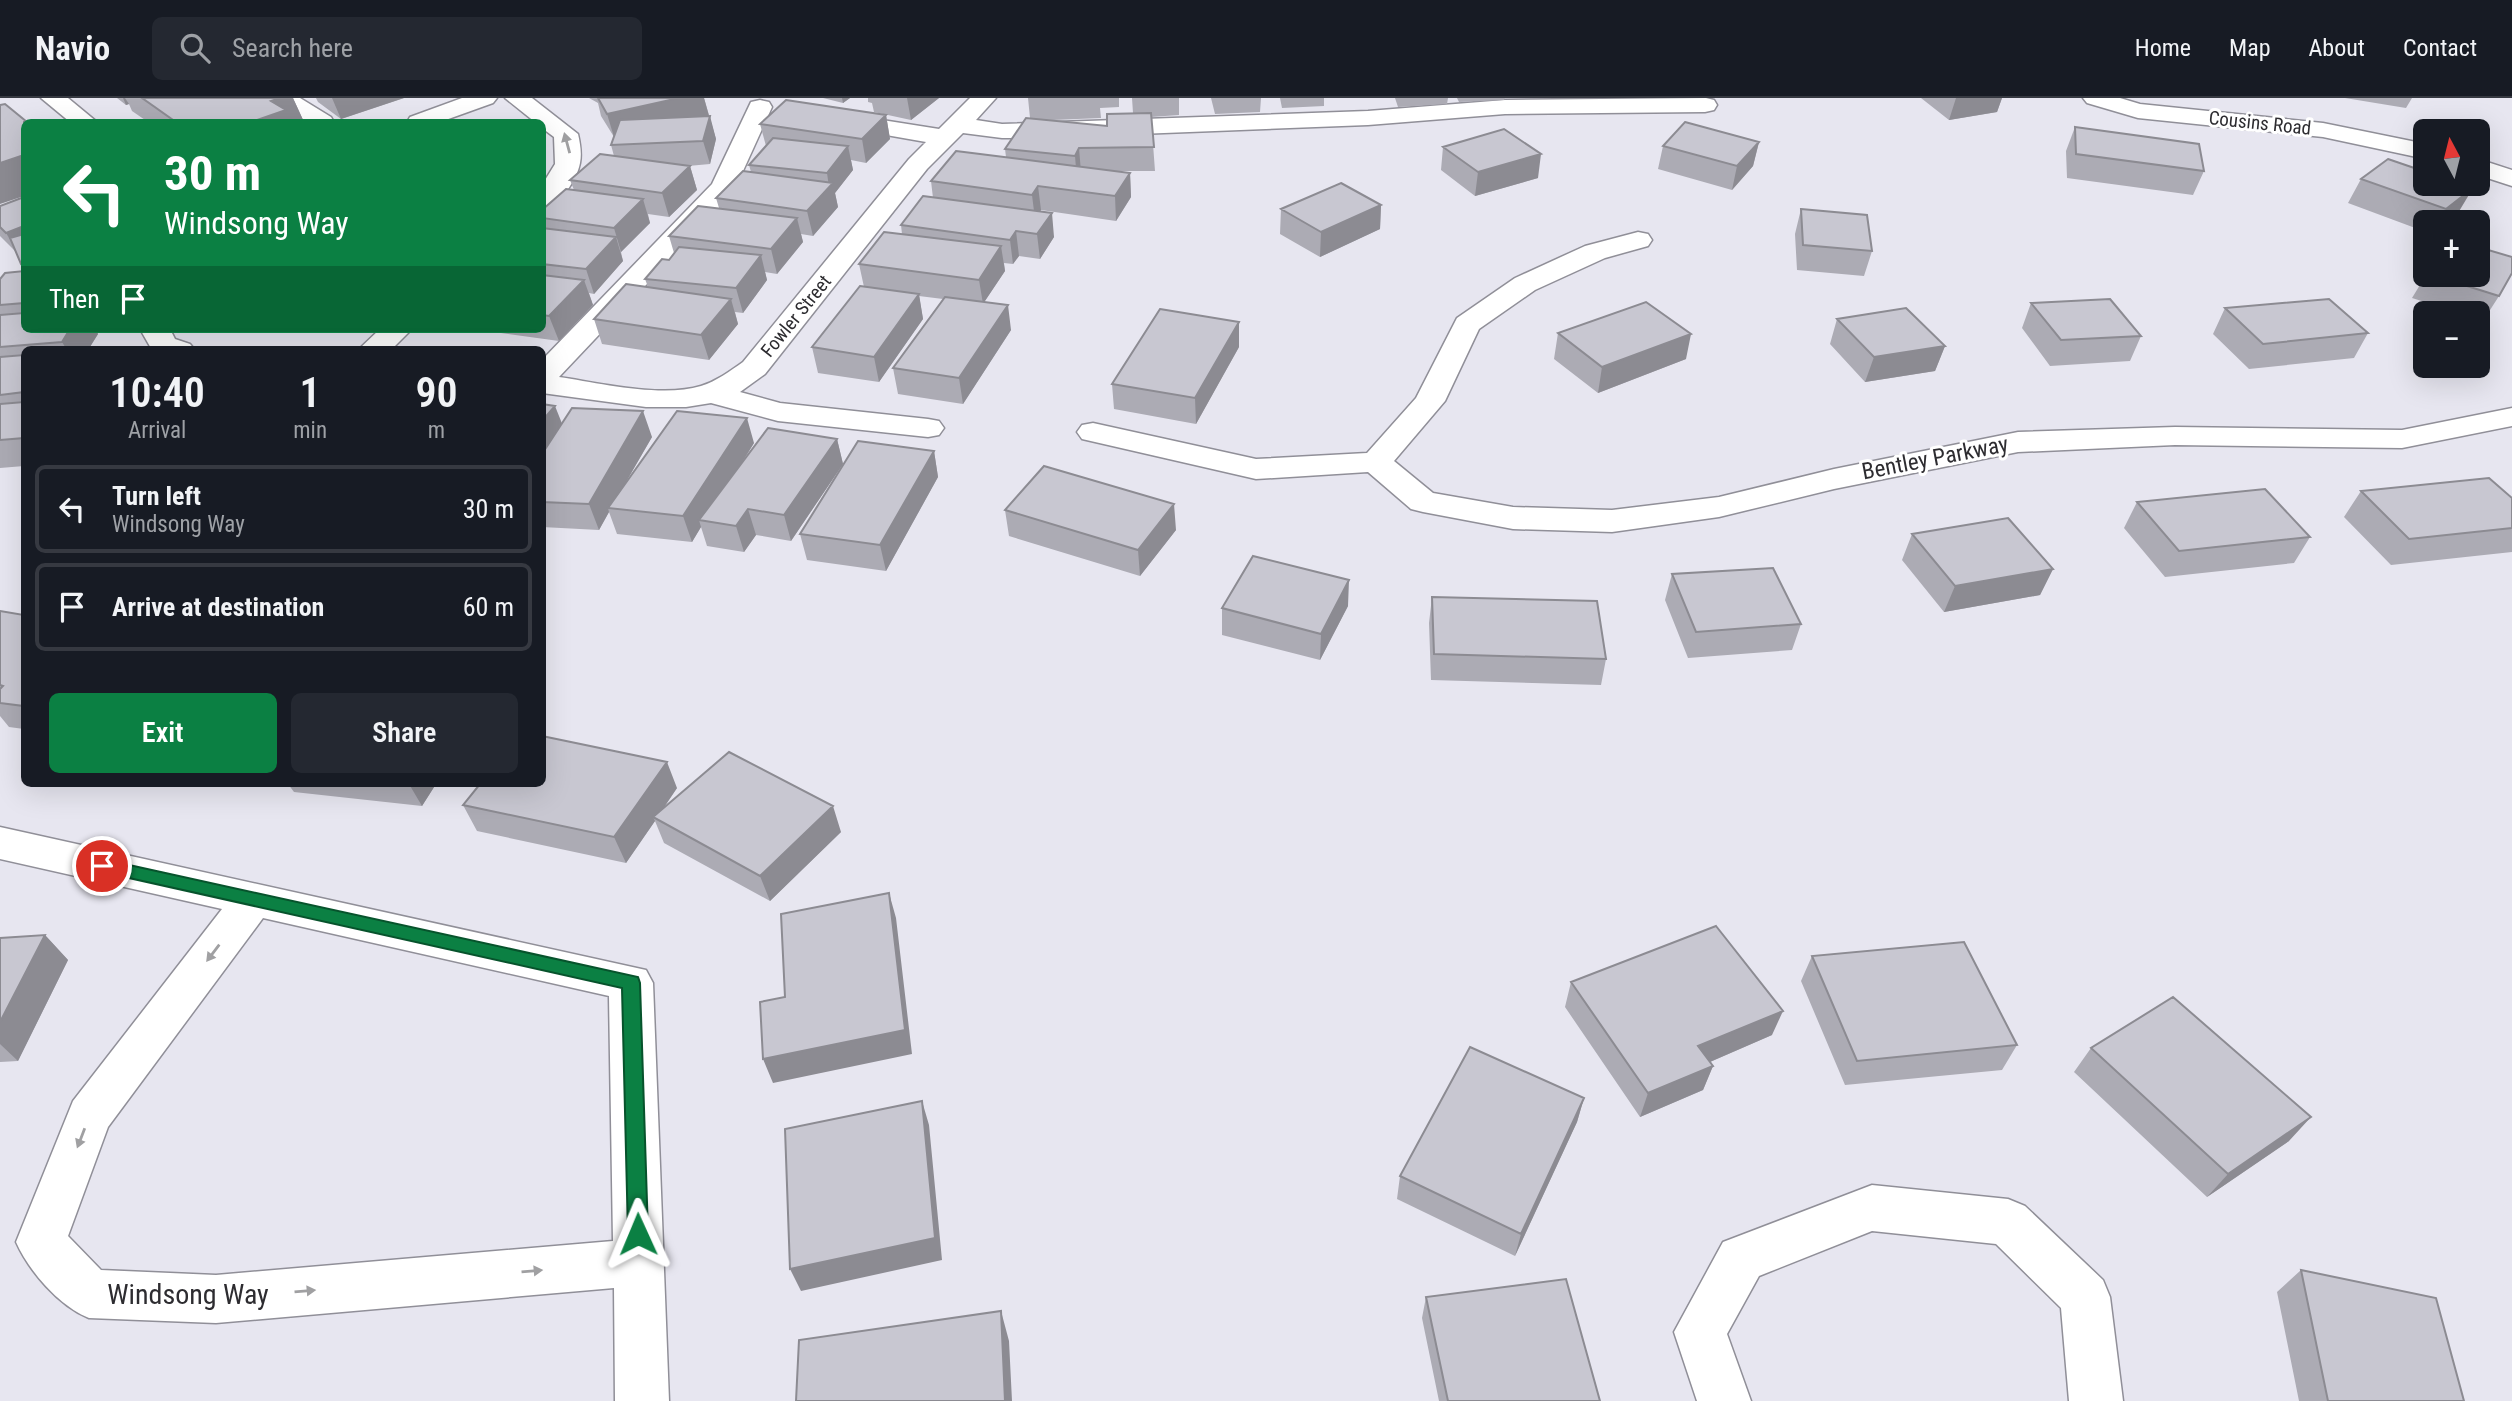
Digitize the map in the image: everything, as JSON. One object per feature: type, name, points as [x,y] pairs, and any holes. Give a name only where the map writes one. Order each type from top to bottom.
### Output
[{"type":"street","points":[[52,98],[81,119]]},
{"type":"street","points":[[283,98],[317,119]]},
{"type":"street","points":[[427,119],[485,98]]},
{"type":"street","points":[[517,98],[546,119]]},
{"type":"street","name":"Fowler Street","points":[[546,384],[664,398],[699,397],[731,386],[754,368],[918,164],[984,98]]},
{"type":"street","name":"Cousins Road","points":[[2095,98],[2138,111],[2323,130],[2413,149]]},
{"type":"street","points":[[546,374],[724,187],[763,105]]},
{"type":"street","points":[[813,115],[949,131],[1037,131],[1368,118],[1505,107],[1705,105]]},
{"type":"street","points":[[546,119],[566,134],[571,156],[564,176],[546,197]]},
{"type":"street","points":[[2490,171],[2512,178]]},
{"type":"street","points":[[1093,432],[1256,469],[1376,462],[1430,401],[1467,324],[1525,284],[1595,251],[1638,240]]},
{"type":"street","points":[[378,346],[392,333]]},
{"type":"street","points":[[711,393],[778,412],[928,428]]},
{"type":"street","name":"Bentley Parkway","points":[[1376,462],[1423,502],[1513,518],[1612,521],[1719,507],[1834,479],[2018,442],[2175,436],[2402,439],[2512,417]]},
{"type":"street","points":[[0,843],[631,983],[642,1401]]},
{"type":"street","name":"Windsong Way","points":[[254,899],[89,1116],[41,1242],[89,1294],[216,1299],[639,1262]]},
{"type":"street","points":[[1724,1401],[1700,1332],[1741,1259],[1871,1208],[2008,1222],[2085,1297],[2096,1401]]},
{"type":"building","points":[[142,98],[280,98],[271,101],[286,110],[260,119],[172,119]]},
{"type":"building","points":[[598,98],[679,98],[607,114]]},
{"type":"building","points":[[786,100],[886,115],[862,139],[760,124]]},
{"type":"building","points":[[5,104],[23,119],[21,119],[21,156],[0,163],[0,105]]},
{"type":"building","points":[[1151,113],[1154,147],[1079,148],[1075,156],[1005,149],[1026,118],[1107,126],[1107,114]]},
{"type":"building","points":[[710,116],[703,141],[611,145],[620,120]]},
{"type":"building","points":[[1685,122],[1759,142],[1737,166],[1663,146]]},
{"type":"building","points":[[2075,127],[2199,144],[2204,171],[2076,154]]},
{"type":"building","points":[[1504,129],[1541,154],[1478,172],[1443,147]]},
{"type":"building","points":[[773,138],[848,146],[827,173],[749,165]]},
{"type":"building","points":[[956,151],[1130,173],[1115,196],[1038,186],[1032,195],[931,181]]},
{"type":"building","points":[[600,154],[690,166],[662,193],[570,180]]},
{"type":"building","points":[[2388,159],[2413,168],[2413,196],[2463,196],[2446,209],[2361,179]]},
{"type":"building","points":[[743,171],[833,183],[807,211],[716,198]]},
{"type":"building","points":[[1341,183],[1381,205],[1321,232],[1281,209]]},
{"type":"building","points":[[566,189],[643,199],[614,228],[546,219],[546,206]]},
{"type":"building","points":[[923,196],[1052,213],[1037,234],[1016,231],[1010,240],[901,225]]},
{"type":"building","points":[[21,198],[21,227],[6,233],[0,227],[0,206]]},
{"type":"building","points":[[698,206],[797,218],[771,249],[669,236]]},
{"type":"building","points":[[1801,209],[1867,215],[1872,251],[1803,245]]},
{"type":"building","points":[[546,228],[616,237],[586,269],[546,264]]},
{"type":"building","points":[[884,232],[1001,246],[979,280],[859,264]]},
{"type":"building","points":[[21,235],[21,264],[10,238]]},
{"type":"building","points":[[679,247],[761,255],[736,288],[645,279],[662,259],[669,260]]},
{"type":"building","points":[[2490,251],[2512,257],[2512,273],[2499,296],[2470,287],[2490,287]]},
{"type":"building","points":[[21,271],[21,303],[0,305],[0,279],[5,273]]},
{"type":"building","points":[[546,275],[584,280],[549,316],[546,316]]},
{"type":"building","points":[[626,284],[731,299],[701,335],[594,319]]},
{"type":"building","points":[[860,286],[919,294],[874,357],[812,347]]},
{"type":"building","points":[[945,297],[1008,305],[959,378],[893,368]]},
{"type":"building","points":[[2110,299],[2141,336],[2061,340],[2031,303]]},
{"type":"building","points":[[2329,299],[2368,333],[2263,344],[2225,308]]},
{"type":"building","points":[[1646,302],[1691,334],[1602,367],[1558,333]]},
{"type":"building","points":[[1906,308],[1945,346],[1874,357],[1837,319]]},
{"type":"building","points":[[1160,309],[1239,322],[1195,398],[1112,384]]},
{"type":"building","points":[[21,313],[21,333],[68,333],[62,342],[0,347],[0,315]]},
{"type":"building","points":[[21,355],[21,392],[0,395],[0,357]]},
{"type":"building","points":[[21,402],[21,438],[0,440],[0,404]]},
{"type":"building","points":[[546,405],[555,406],[546,416]]},
{"type":"building","points":[[572,408],[643,411],[589,504],[546,502],[546,448]]},
{"type":"building","points":[[677,411],[747,418],[683,516],[608,508]]},
{"type":"building","points":[[768,428],[837,439],[784,515],[748,509],[736,526],[699,520]]},
{"type":"building","points":[[858,441],[934,451],[880,545],[800,534]]},
{"type":"building","points":[[1044,466],[1174,504],[1138,550],[1005,510]]},
{"type":"building","points":[[2489,478],[2512,498],[2512,528],[2409,539],[2361,491]]},
{"type":"building","points":[[2265,489],[2310,537],[2179,551],[2137,502]]},
{"type":"building","points":[[2008,518],[2053,569],[1955,586],[1912,534]]},
{"type":"building","points":[[1253,556],[1349,580],[1321,634],[1222,608]]},
{"type":"building","points":[[1773,568],[1801,624],[1696,632],[1672,574]]},
{"type":"building","points":[[1432,597],[1597,601],[1606,659],[1434,654]]},
{"type":"building","points":[[0,611],[21,614],[21,706],[0,703],[0,689],[3,686],[0,685]]},
{"type":"building","points":[[546,737],[667,762],[614,837],[463,805],[478,787],[546,787]]},
{"type":"building","points":[[729,752],[833,806],[760,876],[653,817]]},
{"type":"building","points":[[889,893],[905,1030],[763,1059],[760,1002],[785,997],[781,914]]},
{"type":"building","points":[[1716,926],[1783,1011],[1698,1046],[1713,1066],[1648,1093],[1571,982]]},
{"type":"building","points":[[45,935],[0,1022],[0,938]]},
{"type":"building","points":[[1964,942],[2017,1045],[1857,1061],[1812,956]]},
{"type":"building","points":[[2173,997],[2311,1117],[2228,1174],[2091,1048]]},
{"type":"building","points":[[1470,1047],[1584,1098],[1521,1234],[1400,1176]]},
{"type":"building","points":[[922,1101],[935,1238],[790,1269],[785,1129]]},
{"type":"building","points":[[2301,1270],[2436,1298],[2464,1401],[2328,1401]]},
{"type":"building","points":[[1566,1279],[1600,1401],[1448,1401],[1426,1297]]},
{"type":"building","points":[[1001,1311],[1005,1401],[796,1401],[799,1340]]},
{"type":"route","points":[[102,866],[631,983],[638,1234]]}]
